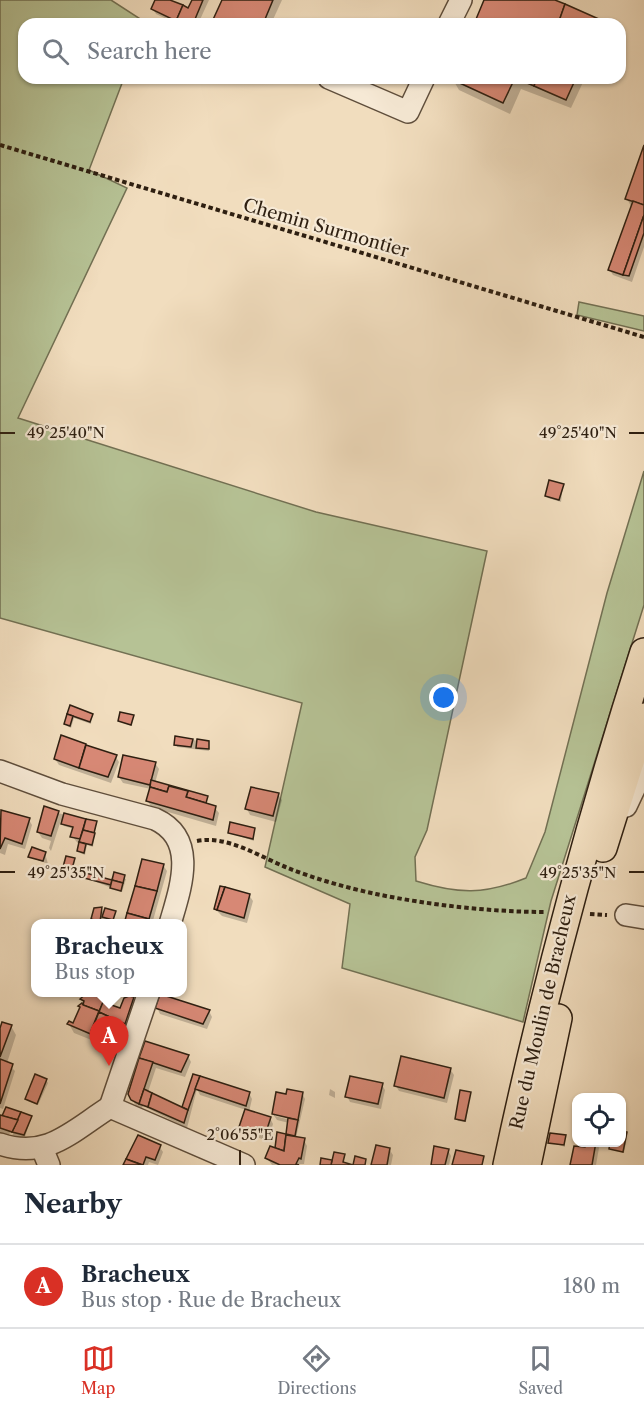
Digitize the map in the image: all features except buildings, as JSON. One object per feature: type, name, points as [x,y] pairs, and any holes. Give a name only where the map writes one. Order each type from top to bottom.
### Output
[{"type":"main road","name":"Rue du Moulin de Bracheux","points":[[507,1165],[534,1087],[604,777],[644,652]]},
{"type":"main road","name":"Rue du Moulin de Bracheux","points":[[574,913],[597,866],[644,717]]},
{"type":"main road","name":"Rue du Moulin de Bracheux","points":[[527,1165],[534,1087]]},
{"type":"street","points":[[453,18],[461,0]]},
{"type":"street","points":[[344,84],[408,112],[421,84]]},
{"type":"street","points":[[597,866],[644,768]]},
{"type":"street","points":[[0,771],[62,794],[155,819],[166,826],[179,845],[184,872],[171,919]]},
{"type":"street","points":[[0,1144],[46,1157],[110,1107],[148,997]]},
{"type":"street","points":[[110,1107],[244,1165]]},
{"type":"path","name":"Chemin Surmontier","points":[[0,145],[644,336]]},
{"type":"path","points":[[179,845],[210,839],[254,852],[289,869],[376,894],[506,910],[635,917]]},
{"type":"green space","points":[[0,0],[111,0],[139,18],[18,18],[18,84],[122,84],[89,170],[127,188],[18,418],[316,512],[487,551],[427,830],[415,857],[416,881],[471,891],[511,884],[526,878],[545,832],[607,593],[644,471],[644,605],[551,901],[523,1022],[342,968],[350,904],[265,867],[302,703],[0,618]]},
{"type":"green space","points":[[579,302],[644,316],[644,331],[577,315]]},
{"type":"place","name":"Bracheux","points":[[109,1066]]}]
